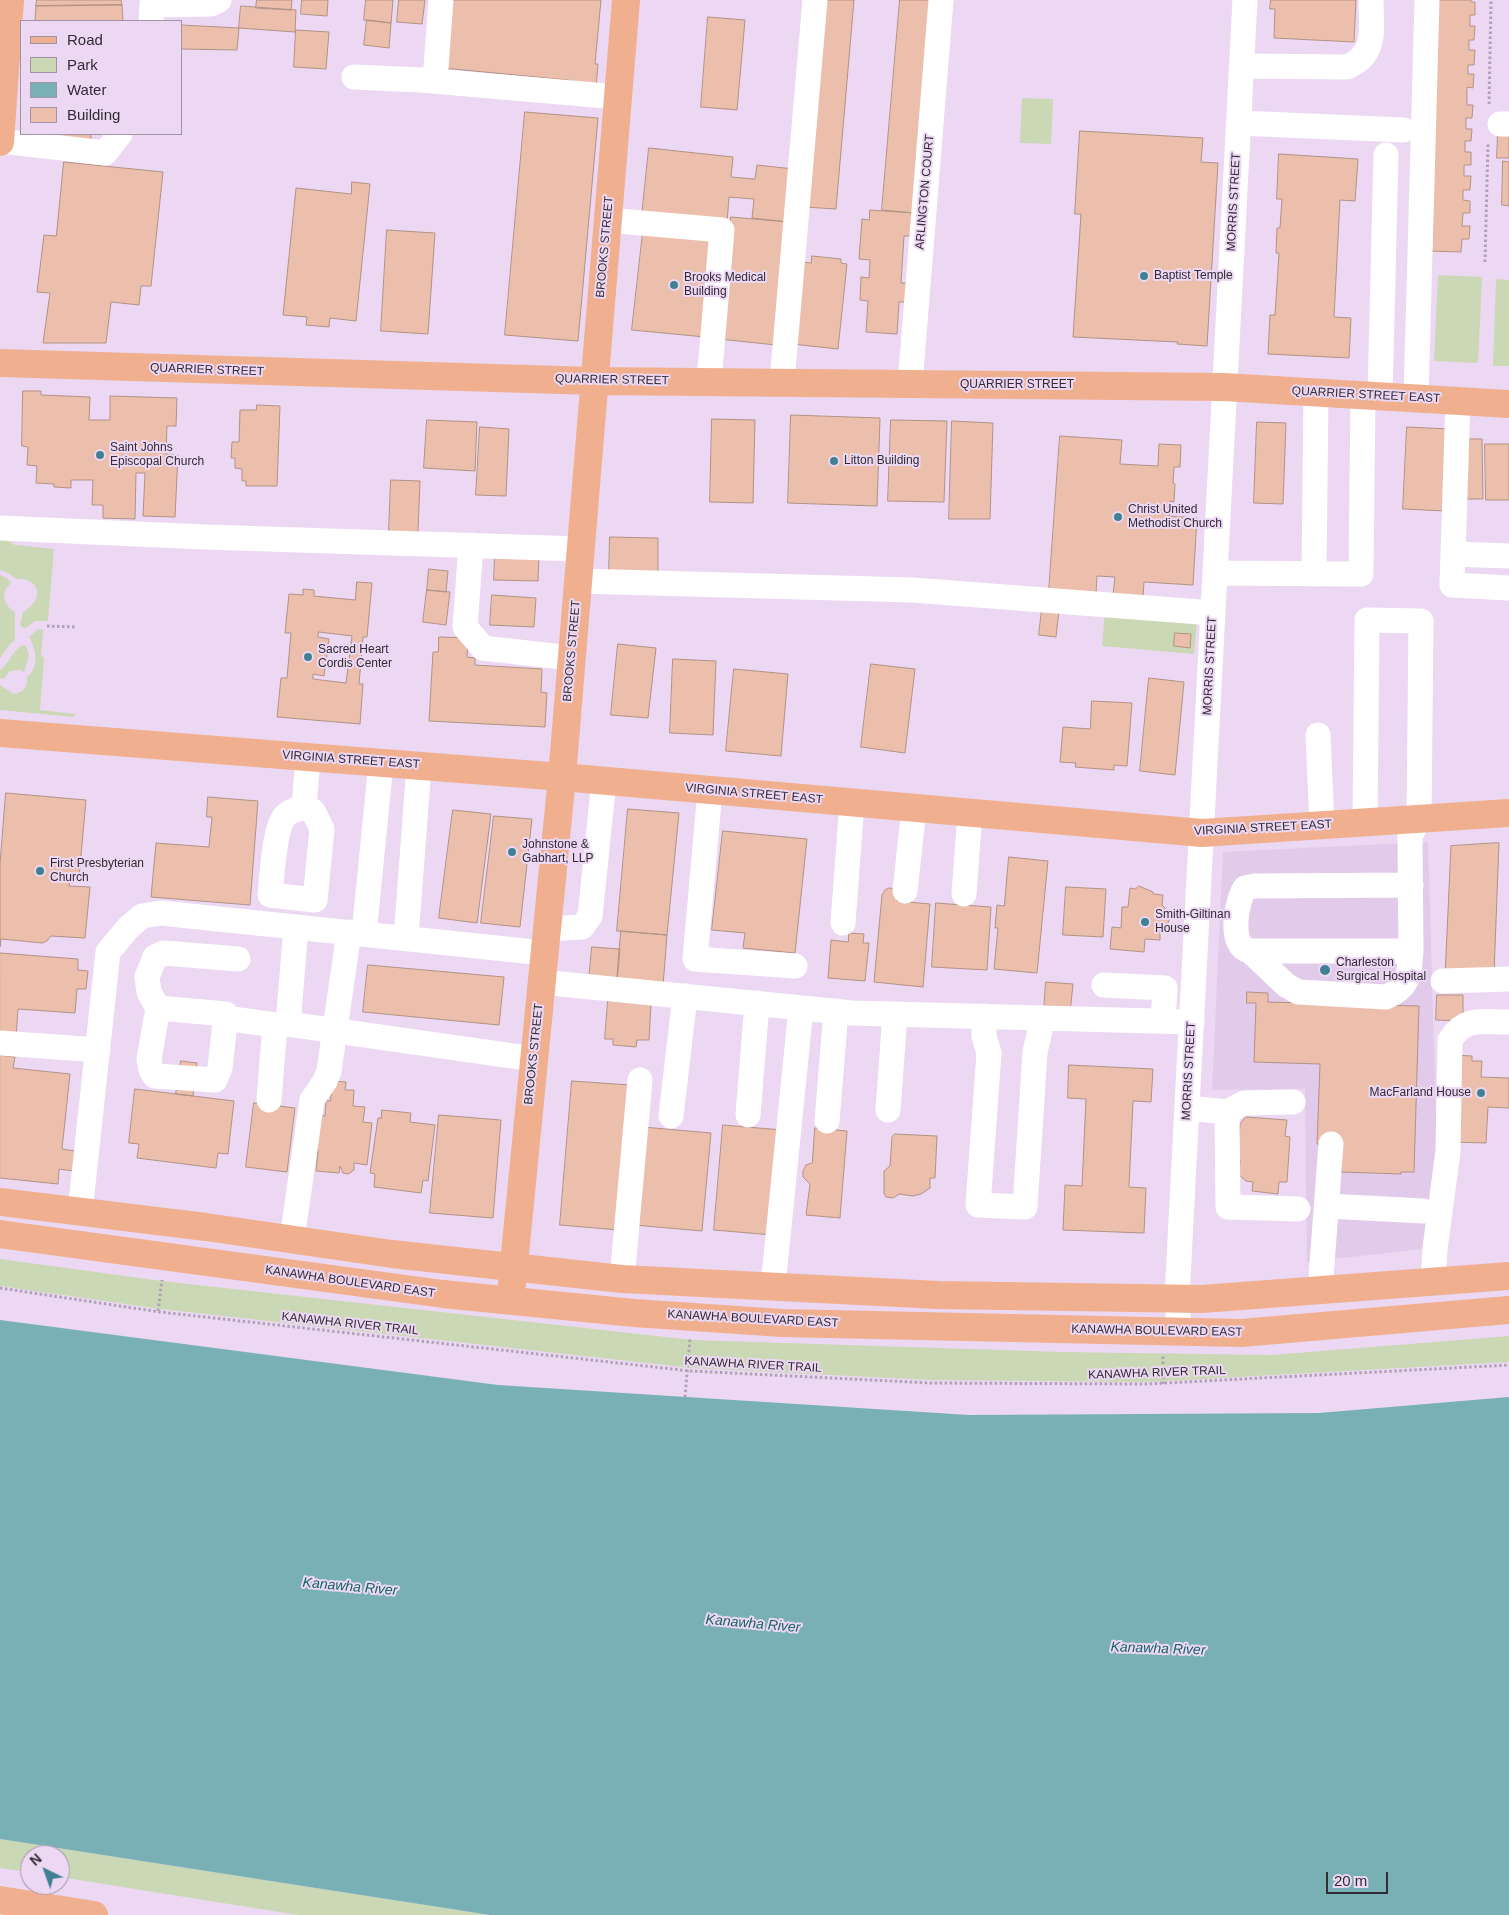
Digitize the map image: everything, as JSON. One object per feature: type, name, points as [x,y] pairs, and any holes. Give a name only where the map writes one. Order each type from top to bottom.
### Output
[{"type":"main road","points":[[0,142],[9,39],[10,0]]},
{"type":"main road","name":"BROOKS STREET","points":[[510,1301],[562,777],[626,0]]},
{"type":"main road","name":"QUARRIER STREET","points":[[0,363],[594,381],[1224,387]]},
{"type":"main road","name":"QUARRIER STREET EAST","points":[[1224,387],[1509,404]]},
{"type":"main road","name":"VIRGINIA STREET EAST","points":[[0,733],[604,780],[1202,833],[1509,814]]},
{"type":"main road","points":[[0,1202],[292,1239],[392,1254],[622,1279],[938,1295],[1208,1299],[1509,1276]]},
{"type":"main road","name":"KANAWHA BOULEVARD EAST","points":[[0,1234],[434,1293],[634,1312],[782,1323],[1170,1340],[1509,1310]]},
{"type":"main road","points":[[0,1900],[94,1915]]},
{"type":"street","points":[[151,20],[152,5],[211,4],[219,0]]},
{"type":"street","points":[[434,81],[441,0]]},
{"type":"street","points":[[782,382],[815,0]]},
{"type":"street","name":"ARLINGTON COURT","points":[[910,384],[941,0]]},
{"type":"street","name":"MORRIS STREET","points":[[1170,1340],[1177,1300],[1245,0]]},
{"type":"street","points":[[1242,66],[1347,66],[1357,62],[1366,53],[1371,41],[1372,0]]},
{"type":"street","points":[[1416,398],[1427,0]]},
{"type":"street","points":[[354,77],[434,81],[618,97]]},
{"type":"street","points":[[1239,123],[1403,130]]},
{"type":"street","points":[[0,142],[105,153],[119,135]]},
{"type":"street","points":[[1215,573],[1361,574],[1386,155]]},
{"type":"street","points":[[607,220],[722,230],[709,381]]},
{"type":"street","points":[[1314,574],[1316,392]]},
{"type":"street","points":[[1458,400],[1452,585],[1509,588]]},
{"type":"street","points":[[0,528],[205,537],[580,549]]},
{"type":"street","points":[[471,545],[465,627],[470,635],[483,648],[571,658]]},
{"type":"street","points":[[1452,554],[1509,556]]},
{"type":"street","points":[[577,581],[913,590],[1213,613]]},
{"type":"street","points":[[1365,823],[1367,620],[1421,621],[1419,819],[1410,836],[1411,885],[1411,951],[1408,978],[1398,992],[1386,997],[1298,992],[1286,985],[1243,943],[1238,903],[1245,888],[1255,886],[1411,885]]},
{"type":"street","points":[[1318,735],[1322,825]]},
{"type":"street","points":[[304,808],[308,757]]},
{"type":"street","points":[[292,1239],[312,1100],[325,1081],[329,1071],[335,1031],[356,933],[381,763]]},
{"type":"street","points":[[406,938],[419,766]]},
{"type":"street","points":[[80,1212],[108,952],[128,928],[142,916],[161,913],[406,938],[545,941],[582,927],[590,916],[604,780]]},
{"type":"street","points":[[710,790],[695,959],[795,966]]},
{"type":"street","points":[[843,923],[852,802]]},
{"type":"street","points":[[905,891],[914,808]]},
{"type":"street","points":[[964,894],[970,813]]},
{"type":"street","points":[[269,1100],[296,927]]},
{"type":"street","points":[[1197,933],[1243,943],[1411,951]]},
{"type":"street","points":[[158,1008],[226,1014],[220,1068],[214,1080],[155,1076],[151,1070],[149,1059],[158,1008],[149,992],[148,977],[155,957],[164,953],[238,959]]},
{"type":"street","points":[[1443,981],[1509,979]]},
{"type":"street","points":[[541,982],[836,1011],[1192,1022]]},
{"type":"street","points":[[1104,985],[1165,988],[1163,1021]]},
{"type":"street","points":[[671,1116],[685,996]]},
{"type":"street","points":[[748,1115],[757,1003]]},
{"type":"street","points":[[772,1286],[801,1008]]},
{"type":"street","points":[[827,1121],[836,1011]]},
{"type":"street","points":[[888,1110],[895,1014]]},
{"type":"street","points":[[984,1016],[984,1036],[989,1053],[978,1205],[1026,1207],[1035,1052],[1043,1018]]},
{"type":"street","points":[[225,1018],[335,1031],[534,1060]]},
{"type":"street","points":[[1433,1282],[1435,1249],[1448,1151],[1450,1040],[1456,1030],[1469,1022],[1509,1022]]},
{"type":"street","points":[[0,1043],[98,1050]]},
{"type":"street","points":[[622,1279],[640,1080]]},
{"type":"street","points":[[1187,1108],[1227,1112],[1244,1103],[1293,1102]]},
{"type":"street","points":[[1227,1112],[1228,1207],[1298,1209]]},
{"type":"street","points":[[1320,1291],[1331,1144]]},
{"type":"street","points":[[1327,1206],[1423,1211]]},
{"type":"path","points":[[47,626],[77,627]]},
{"type":"path","points":[[158,1312],[163,1274]]},
{"type":"path","name":"KANAWHA RIVER TRAIL","points":[[0,1288],[158,1312],[688,1370],[930,1383],[1162,1384],[1509,1365]]},
{"type":"path","points":[[685,1397],[691,1333]]},
{"type":"path","points":[[1162,1384],[1170,1340]]},
{"type":"shaded area","name":"Charleston Surgical Hospital","points":[[1428,842],[1437,1151],[1422,1249],[1307,1262],[1305,1089],[1212,1090],[1223,852]]},
{"type":"green space","points":[[1022,98],[1053,99],[1051,144],[1020,143]]},
{"type":"green space","points":[[1438,275],[1482,277],[1478,363],[1434,361]]},
{"type":"green space","points":[[1496,279],[1509,280],[1509,366],[1493,366]]},
{"type":"green space","points":[[0,540],[7,540],[15,545],[54,549],[48,621],[35,621],[26,628],[20,625],[23,612],[34,602],[37,593],[36,588],[28,580],[18,579],[0,570]]},
{"type":"green space","points":[[0,575],[7,578],[11,583],[5,590],[4,598],[8,606],[15,612],[15,640],[0,658]]},
{"type":"green space","points":[[1105,611],[1197,619],[1194,654],[1102,646]]},
{"type":"green space","points":[[38,629],[43,630],[41,656],[44,658],[40,710],[75,714],[74,717],[0,710],[0,685],[14,694],[23,690],[27,684],[27,677],[34,668],[36,658],[29,637]]},
{"type":"green space","points":[[23,645],[26,646],[29,655],[24,672],[19,670],[10,671],[4,679],[0,678],[0,670],[16,650]]},
{"type":"green space","points":[[0,1259],[162,1281],[693,1340],[1063,1352],[1272,1355],[1509,1336],[1509,1362],[1147,1382],[930,1380],[691,1368],[160,1309],[0,1286]]},
{"type":"green space","points":[[0,1839],[39,1845],[20,1845],[20,1871],[0,1868]]},
{"type":"green space","points":[[70,1850],[490,1915],[298,1915],[70,1879]]},
{"type":"water","name":"Kanawha River","points":[[0,1320],[498,1385],[969,1415],[1319,1413],[1509,1397],[1509,1915],[490,1915],[70,1850],[70,1845],[39,1845],[0,1839]]},
{"type":"building","points":[[37,0],[121,0],[122,5],[36,6]]},
{"type":"building","points":[[257,0],[292,0],[291,10],[256,8]]},
{"type":"building","points":[[302,0],[328,0],[327,16],[301,14]]},
{"type":"building","points":[[366,0],[393,0],[391,23],[364,20]]},
{"type":"building","points":[[399,0],[425,0],[422,24],[397,22]]},
{"type":"building","points":[[450,0],[601,0],[595,64],[598,64],[596,88],[567,80],[443,68]]},
{"type":"building","points":[[821,0],[854,0],[836,209],[804,207]]},
{"type":"building","points":[[900,0],[932,0],[914,213],[882,210]]},
{"type":"building","points":[[1271,0],[1356,0],[1354,42],[1274,38],[1275,9],[1270,9]]},
{"type":"building","points":[[1438,0],[1471,0],[1471,2],[1475,2],[1475,15],[1470,15],[1470,26],[1475,26],[1474,40],[1469,40],[1469,50],[1475,50],[1474,65],[1468,65],[1468,74],[1474,74],[1473,88],[1467,87],[1467,105],[1473,105],[1472,118],[1466,118],[1466,129],[1472,129],[1471,141],[1465,141],[1465,152],[1471,152],[1471,165],[1464,165],[1464,176],[1471,176],[1470,190],[1463,190],[1463,200],[1470,201],[1470,213],[1463,213],[1462,226],[1470,226],[1469,239],[1462,239],[1461,252],[1428,251]]},
{"type":"building","points":[[122,5],[123,20],[35,20],[36,6]]},
{"type":"building","points":[[241,6],[296,10],[295,32],[239,28]]},
{"type":"building","points":[[708,17],[745,20],[737,110],[701,107]]},
{"type":"building","points":[[367,20],[391,23],[389,48],[364,45]]},
{"type":"building","points":[[182,25],[239,28],[237,50],[182,49]]},
{"type":"building","points":[[296,30],[329,32],[326,69],[294,67]]},
{"type":"building","points":[[525,112],[598,118],[578,341],[505,335]]},
{"type":"building","name":"Baptist Temple","points":[[1080,131],[1203,138],[1201,162],[1218,163],[1207,346],[1177,344],[1178,342],[1073,337],[1081,214],[1075,214]]},
{"type":"building","points":[[1498,133],[1509,133],[1509,158],[1497,158]]},
{"type":"building","points":[[42,135],[91,135],[91,140]]},
{"type":"building","points":[[649,148],[733,157],[731,177],[755,179],[757,165],[794,169],[789,222],[752,218],[754,199],[729,197],[727,223],[642,215]]},
{"type":"building","points":[[1279,154],[1358,159],[1355,201],[1340,200],[1334,317],[1351,318],[1349,358],[1268,354],[1270,315],[1275,315],[1279,253],[1276,253],[1277,228],[1280,228],[1282,199],[1277,199]]},
{"type":"building","points":[[1503,161],[1509,162],[1509,206],[1502,205]]},
{"type":"building","points":[[64,162],[163,172],[151,286],[141,286],[139,305],[111,302],[106,343],[43,343],[50,293],[37,292],[44,235],[56,236]]},
{"type":"building","points":[[352,182],[370,184],[356,321],[330,318],[329,327],[306,325],[307,317],[283,315],[296,188],[351,194]]},
{"type":"building","points":[[870,210],[914,213],[912,236],[904,236],[901,283],[909,283],[908,302],[899,302],[897,334],[866,332],[868,301],[860,300],[861,277],[869,278],[870,260],[859,259],[862,219],[869,220]]},
{"type":"building","points":[[731,217],[789,222],[776,345],[719,339]]},
{"type":"building","points":[[387,230],[435,233],[428,334],[381,331]]},
{"type":"building","name":"Brooks Medical Building","points":[[643,232],[716,239],[705,337],[632,330]]},
{"type":"building","points":[[812,256],[841,259],[841,263],[847,264],[838,349],[792,344],[801,262],[811,263]]},
{"type":"building","name":"Saint Johns Episcopal Church","points":[[23,391],[41,391],[41,395],[90,397],[89,420],[110,420],[110,396],[177,398],[176,426],[167,426],[166,454],[178,455],[175,517],[143,516],[145,473],[136,473],[135,519],[103,518],[103,505],[92,505],[93,480],[71,480],[71,488],[54,487],[54,484],[36,483],[37,466],[27,465],[28,447],[22,446]]},
{"type":"building","points":[[257,405],[280,406],[277,486],[246,486],[246,481],[242,481],[242,469],[235,468],[235,458],[231,458],[232,442],[239,442],[240,410],[256,410]]},
{"type":"building","name":"Litton Building","points":[[791,415],[880,418],[877,506],[788,503]]},
{"type":"building","points":[[712,419],[755,420],[753,503],[710,502]]},
{"type":"building","points":[[427,420],[477,422],[475,471],[424,468]]},
{"type":"building","points":[[891,420],[947,421],[944,502],[888,501]]},
{"type":"building","points":[[952,421],[993,423],[990,519],[949,519]]},
{"type":"building","points":[[1257,422],[1286,423],[1283,504],[1254,503]]},
{"type":"building","points":[[480,427],[509,429],[506,496],[476,495]]},
{"type":"building","points":[[1407,427],[1449,429],[1446,511],[1403,509]]},
{"type":"building","name":"Christ United Methodist Church","points":[[1060,436],[1122,440],[1120,464],[1158,466],[1159,444],[1181,445],[1180,467],[1174,467],[1174,502],[1170,501],[1169,516],[1197,518],[1193,585],[1144,582],[1143,597],[1113,595],[1115,577],[1097,576],[1096,594],[1049,591]]},
{"type":"building","points":[[1458,439],[1482,439],[1483,499],[1458,499]]},
{"type":"building","points":[[1485,444],[1509,444],[1509,500],[1486,500]]},
{"type":"building","points":[[391,480],[420,481],[418,532],[389,531]]},
{"type":"building","points":[[610,537],[658,538],[658,573],[609,572]]},
{"type":"building","points":[[495,554],[539,556],[538,581],[494,580]]},
{"type":"building","points":[[429,569],[448,571],[446,592],[427,590]]},
{"type":"building","name":"Sacred Heart Cordis Center","points":[[357,582],[372,583],[367,637],[363,637],[359,684],[363,684],[360,724],[277,717],[281,678],[287,678],[291,633],[285,633],[289,594],[303,595],[303,589],[314,590],[314,596],[355,600]],"holes":[[[319,632],[352,636],[346,683],[313,679],[313,674],[324,676],[329,639],[318,637]]]},
{"type":"building","points":[[427,590],[450,592],[446,625],[423,622]]},
{"type":"building","points":[[492,595],[536,598],[534,627],[490,625]]},
{"type":"building","points":[[1042,609],[1059,610],[1056,637],[1039,635]]},
{"type":"building","points":[[1175,633],[1191,634],[1190,648],[1174,646]]},
{"type":"building","points":[[439,637],[468,638],[467,657],[475,658],[475,665],[542,669],[541,692],[547,693],[545,727],[429,721],[433,652],[438,652]]},
{"type":"building","points":[[618,644],[656,648],[648,718],[611,715]]},
{"type":"building","points":[[673,659],[716,661],[713,735],[670,733]]},
{"type":"building","points":[[871,664],[915,669],[905,753],[861,747]]},
{"type":"building","points":[[734,669],[788,674],[781,756],[726,751]]},
{"type":"building","points":[[1149,678],[1184,682],[1175,775],[1140,771]]},
{"type":"building","points":[[1092,701],[1132,703],[1127,766],[1114,765],[1114,770],[1075,767],[1076,763],[1060,762],[1063,727],[1090,729]]},
{"type":"building","name":"First Presbyterian Church","points":[[6,793],[86,800],[79,878],[70,878],[69,886],[90,887],[85,938],[51,936],[42,943],[1,939],[0,947],[0,864]]},
{"type":"building","points":[[208,797],[258,801],[250,905],[151,897],[156,843],[209,847],[212,817],[207,817]]},
{"type":"building","points":[[628,809],[679,813],[667,935],[617,931]]},
{"type":"building","points":[[453,810],[491,814],[477,923],[439,918]]},
{"type":"building","points":[[494,816],[532,819],[520,927],[481,923]]},
{"type":"building","points":[[723,831],[807,839],[795,953],[743,948],[745,933],[712,930]]},
{"type":"building","points":[[1499,843],[1494,974],[1445,976],[1451,846]]},
{"type":"building","points":[[1009,857],[1048,861],[1037,973],[994,969],[998,928],[995,928],[997,905],[1004,906]]},
{"type":"building","name":"Smith-Giltinan House","points":[[1139,886],[1153,892],[1153,894],[1163,895],[1162,905],[1170,918],[1167,925],[1160,930],[1160,940],[1145,939],[1144,952],[1110,949],[1112,927],[1121,928],[1122,907],[1128,907],[1130,888],[1135,889]]},
{"type":"building","points":[[1066,887],[1106,889],[1103,937],[1063,935]]},
{"type":"building","points":[[894,889],[897,901],[930,904],[923,987],[874,982],[882,895],[885,890]]},
{"type":"building","points":[[936,903],[991,907],[987,970],[932,967]]},
{"type":"building","points":[[621,931],[667,935],[663,986],[617,982]]},
{"type":"building","points":[[849,933],[864,934],[863,943],[869,943],[865,981],[828,978],[831,940],[848,942]]},
{"type":"building","points":[[592,947],[620,949],[617,982],[589,980]]},
{"type":"building","points":[[0,953],[78,959],[78,970],[88,971],[86,989],[77,989],[75,1013],[18,1009],[16,1037],[0,1035]]},
{"type":"building","points":[[368,965],[504,977],[499,1025],[363,1012]]},
{"type":"building","points":[[1046,982],[1073,984],[1070,1013],[1044,1010]]},
{"type":"building","points":[[1247,992],[1268,993],[1268,1002],[1419,1006],[1414,1172],[1401,1172],[1401,1174],[1341,1172],[1342,1145],[1317,1144],[1320,1064],[1254,1062],[1256,1003],[1247,1003]]},
{"type":"building","points":[[1437,995],[1463,995],[1463,1021],[1436,1020]]},
{"type":"building","points":[[608,1001],[651,1004],[649,1040],[637,1040],[636,1047],[613,1045],[613,1039],[605,1039]]},
{"type":"building","points":[[0,1055],[15,1057],[13,1068],[70,1074],[62,1149],[75,1151],[73,1171],[59,1169],[58,1184],[0,1178]]},
{"type":"building","name":"MacFarland House","points":[[1454,1055],[1472,1056],[1472,1061],[1482,1061],[1481,1077],[1509,1078],[1509,1108],[1488,1107],[1486,1143],[1450,1142]]},
{"type":"building","points":[[181,1061],[197,1063],[193,1096],[176,1094]]},
{"type":"building","points":[[1069,1065],[1153,1069],[1151,1102],[1133,1101],[1129,1187],[1146,1188],[1144,1233],[1063,1230],[1065,1185],[1082,1186],[1086,1099],[1068,1098]]},
{"type":"building","points":[[333,1081],[346,1082],[345,1090],[354,1090],[353,1106],[365,1107],[363,1122],[372,1123],[367,1165],[354,1163],[354,1170],[348,1174],[343,1173],[340,1166],[339,1173],[316,1171],[318,1150],[311,1149],[315,1115],[325,1116],[326,1100],[330,1101]]},
{"type":"building","points":[[572,1081],[630,1085],[619,1230],[560,1225]]},
{"type":"building","points":[[135,1089],[234,1101],[228,1154],[218,1153],[216,1168],[137,1158],[139,1144],[129,1143]]},
{"type":"building","points":[[254,1103],[295,1108],[287,1172],[246,1167]]},
{"type":"building","points":[[382,1110],[411,1113],[410,1122],[435,1125],[428,1181],[423,1180],[421,1193],[374,1187],[375,1174],[370,1173],[378,1118],[381,1118]]},
{"type":"building","points":[[439,1115],[501,1120],[493,1218],[430,1213]]},
{"type":"building","points":[[1246,1117],[1287,1120],[1285,1136],[1290,1137],[1287,1182],[1279,1182],[1278,1194],[1252,1191],[1253,1182],[1246,1181],[1239,1175],[1240,1160],[1237,1160],[1240,1124]]},
{"type":"building","points":[[723,1125],[782,1130],[772,1235],[714,1230]]},
{"type":"building","points":[[643,1127],[711,1133],[702,1231],[634,1225]]},
{"type":"building","points":[[815,1128],[847,1131],[840,1218],[806,1215],[810,1184],[803,1177],[803,1171],[806,1165],[812,1163]]},
{"type":"building","points":[[895,1134],[937,1136],[935,1178],[930,1178],[930,1188],[921,1194],[913,1196],[899,1194],[893,1198],[886,1197],[884,1194],[884,1171],[890,1166],[892,1137]]},
{"type":"place","name":"Baptist Temple","points":[[1144,276]]},
{"type":"place","name":"Brooks Medical Building","points":[[674,285]]},
{"type":"place","name":"Saint Johns Episcopal Church","points":[[100,455]]},
{"type":"place","name":"Litton Building","points":[[834,461]]},
{"type":"place","name":"Christ United Methodist Church","points":[[1118,517]]},
{"type":"place","name":"Sacred Heart Cordis Center","points":[[308,657]]},
{"type":"place","name":"Johnstone & Gabhart, LLP","points":[[512,852]]},
{"type":"place","name":"First Presbyterian Church","points":[[40,871]]},
{"type":"place","name":"Smith-Giltinan House","points":[[1145,922]]},
{"type":"place","name":"Charleston Surgical Hospital","points":[[1325,970]]},
{"type":"place","name":"MacFarland House","points":[[1481,1093]]}]
